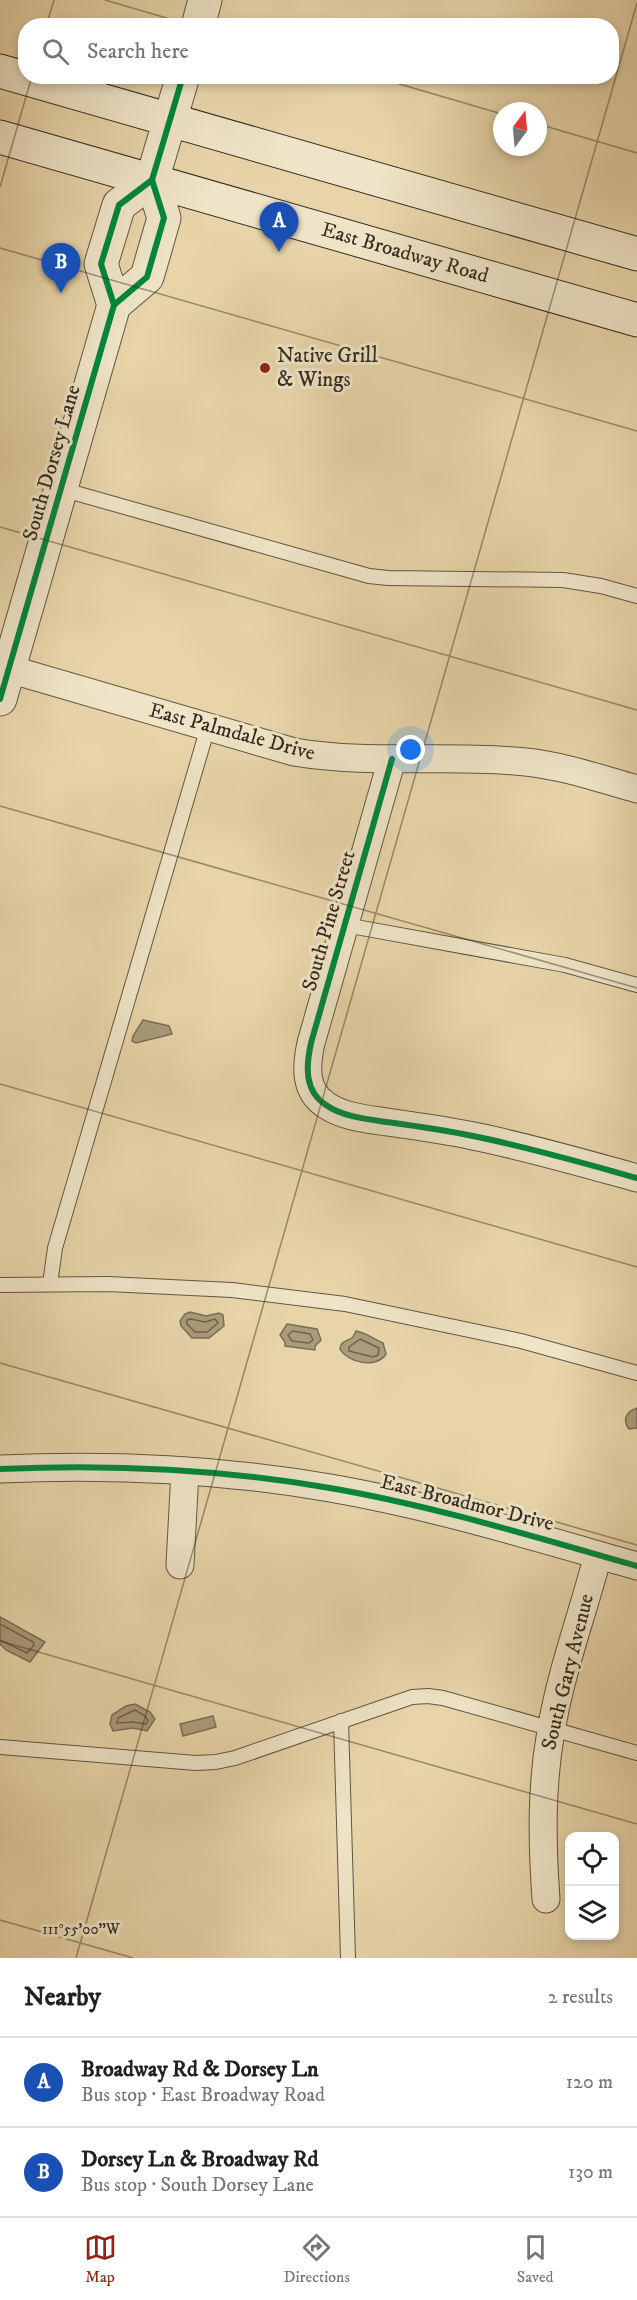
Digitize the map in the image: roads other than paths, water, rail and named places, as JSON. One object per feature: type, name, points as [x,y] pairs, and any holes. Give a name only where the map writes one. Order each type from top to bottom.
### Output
[{"type":"main road","points":[[200,18],[205,0]]},
{"type":"main road","points":[[0,71],[18,76]]},
{"type":"main road","points":[[45,84],[637,254]]},
{"type":"main road","points":[[152,180],[119,205],[101,264],[114,305],[147,277],[164,218],[152,180],[181,84]]},
{"type":"main road","name":"East Broadway Road","points":[[0,137],[637,320]]},
{"type":"main road","name":"South Dorsey Lane","points":[[4,684],[114,305]]},
{"type":"street","name":"East Palmdale Drive","points":[[4,684],[208,727],[294,752],[392,759],[546,764],[637,789]]},
{"type":"street","name":"South Pine Street","points":[[392,759],[307,1058],[307,1076],[313,1092],[325,1105],[356,1117],[520,1146],[637,1178]]},
{"type":"street","name":"East Broadmor Drive","points":[[0,1469],[87,1467],[185,1471],[281,1481],[376,1497],[475,1520],[637,1566]]},
{"type":"street","points":[[180,1565],[185,1471]]},
{"type":"street","name":"South Gary Avenue","points":[[546,1899],[542,1820],[551,1729],[598,1555]]},
{"type":"lane","points":[[62,489],[369,576],[563,580],[601,586],[637,596]]},
{"type":"lane","points":[[50,1284],[55,1248],[208,727]]},
{"type":"lane","points":[[345,925],[547,961],[637,985]]},
{"type":"lane","points":[[0,1285],[108,1284],[232,1290],[345,1304],[521,1341],[637,1372]]},
{"type":"lane","points":[[0,1747],[196,1763],[216,1762],[235,1758],[412,1697],[428,1695],[637,1753]]},
{"type":"lane","points":[[341,1721],[348,1958]]},
{"type":"water","points":[[143,1020],[169,1026],[172,1034],[136,1043],[132,1041],[133,1036]]},
{"type":"water","points":[[190,1312],[206,1316],[219,1313],[223,1315],[224,1326],[209,1338],[192,1338],[181,1326],[180,1321],[185,1314]]},
{"type":"water","points":[[287,1324],[317,1329],[321,1340],[315,1346],[315,1350],[285,1346],[280,1335]]},
{"type":"water","points":[[356,1331],[383,1343],[386,1354],[382,1359],[370,1363],[356,1361],[344,1354],[340,1349],[342,1344],[353,1337]]},
{"type":"water","points":[[637,1408],[637,1428],[629,1429],[626,1416]]},
{"type":"water","points":[[0,1617],[45,1642],[30,1662],[6,1650],[0,1644]]},
{"type":"water","points":[[135,1704],[150,1712],[155,1719],[147,1731],[133,1728],[113,1731],[110,1724],[112,1715],[126,1706]]},
{"type":"water","points":[[213,1716],[216,1727],[183,1736],[180,1724]]},
{"type":"place","name":"Broadway Rd & Dorsey Ln","points":[[279,252]]},
{"type":"place","name":"Dorsey Ln & Broadway Rd","points":[[61,293]]},
{"type":"place","name":"Native Grill & Wings","points":[[265,368]]}]
